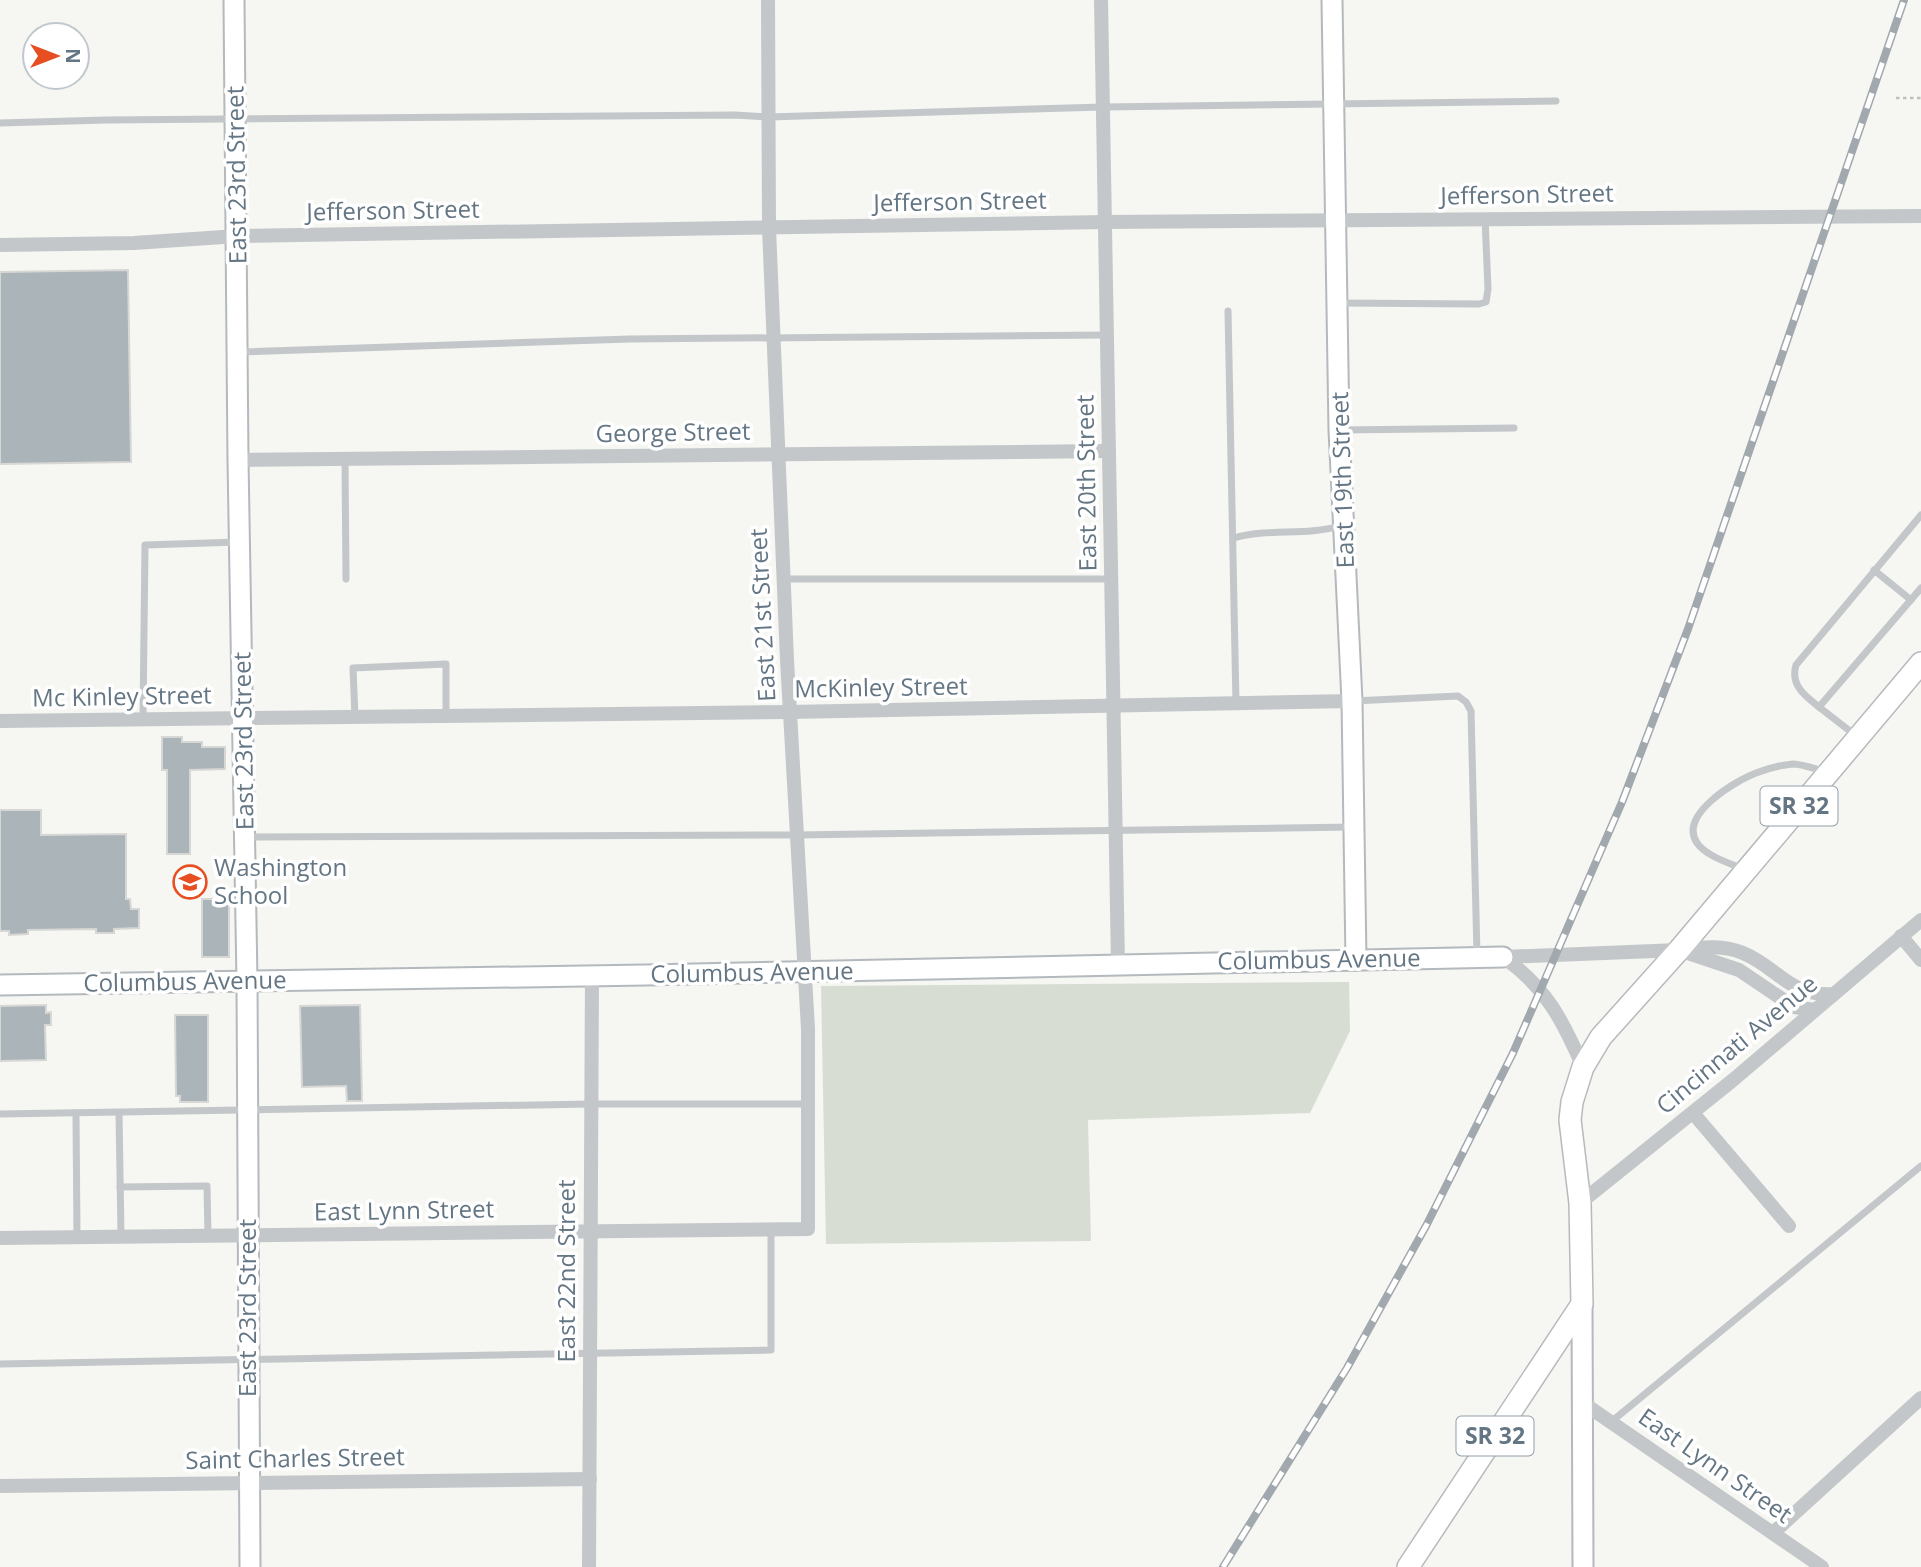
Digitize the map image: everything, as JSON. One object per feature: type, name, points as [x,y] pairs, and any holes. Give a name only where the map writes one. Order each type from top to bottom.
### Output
[{"type":"main road","name":"SR 32","points":[[1408,1567],[1582,1304],[1580,1203],[1570,1120],[1572,1102],[1583,1067],[1601,1037],[1679,950],[1921,663]]},
{"type":"street","name":"East 23rd Street","points":[[234,0],[247,981],[250,1567]]},
{"type":"street","name":"East 21st Street","points":[[768,0],[769,228],[790,712],[808,1029],[808,1229]]},
{"type":"street","name":"East 20th Street","points":[[1101,0],[1118,965]]},
{"type":"street","name":"East 19th Street","points":[[1332,0],[1339,430],[1352,701],[1356,960]]},
{"type":"street","name":"Jefferson Street","points":[[0,245],[134,243],[238,236],[1105,222],[1921,216]]},
{"type":"street","name":"George Street","points":[[238,460],[1109,451]]},
{"type":"street","name":"McKinley Street","points":[[244,718],[790,712],[1352,701]]},
{"type":"street","name":"Mc Kinley Street","points":[[0,721],[244,718]]},
{"type":"street","name":"Cincinnati Avenue","points":[[1580,1203],[1693,1113],[1921,920]]},
{"type":"street","points":[[1901,936],[1921,960]]},
{"type":"street","points":[[1679,950],[1714,946],[1742,952],[1802,991],[1816,995],[1834,994]]},
{"type":"street","name":"Columbus Avenue","points":[[0,985],[804,972],[1503,957],[1679,950],[1739,970],[1794,1007],[1815,1010]]},
{"type":"street","points":[[1503,957],[1522,970],[1563,1020],[1583,1067]]},
{"type":"street","name":"East 22nd Street","points":[[589,1567],[592,975]]},
{"type":"street","points":[[1693,1113],[1789,1226]]},
{"type":"street","name":"East Lynn Street","points":[[0,1238],[808,1229]]},
{"type":"street","points":[[1582,1304],[1583,1567]]},
{"type":"street","points":[[1773,1533],[1921,1398]]},
{"type":"street","name":"East Lynn Street","points":[[1583,1402],[1822,1567]]},
{"type":"street","name":"Saint Charles Street","points":[[0,1486],[590,1479]]},
{"type":"lane","points":[[0,123],[735,114],[768,117],[1103,107],[1556,101]]},
{"type":"lane","points":[[1337,303],[1486,302],[1488,289],[1485,218]]},
{"type":"lane","points":[[1228,311],[1236,704]]},
{"type":"lane","points":[[238,352],[629,339],[1107,335]]},
{"type":"lane","points":[[1339,430],[1514,428]]},
{"type":"lane","points":[[345,460],[346,579]]},
{"type":"lane","points":[[1858,737],[1798,687],[1794,672],[1796,665],[1921,515]]},
{"type":"lane","points":[[1234,538],[1248,534],[1323,531],[1344,525]]},
{"type":"lane","points":[[143,719],[145,545],[240,542]]},
{"type":"lane","points":[[1874,570],[1911,600]]},
{"type":"lane","points":[[784,579],[1111,579]]},
{"type":"lane","points":[[1819,707],[1921,588]]},
{"type":"lane","points":[[355,717],[353,668],[446,664],[446,716]]},
{"type":"lane","points":[[1352,701],[1458,696],[1466,702],[1471,711],[1477,957]]},
{"type":"lane","points":[[1745,870],[1717,858],[1697,844],[1694,822],[1712,798],[1756,773],[1794,764],[1828,772]]},
{"type":"lane","points":[[245,837],[796,835],[1354,827]]},
{"type":"lane","points":[[0,1114],[591,1104],[808,1104]]},
{"type":"lane","points":[[76,1113],[77,1237]]},
{"type":"lane","points":[[119,1113],[121,1236]]},
{"type":"lane","points":[[1611,1422],[1921,1166]]},
{"type":"lane","points":[[120,1187],[207,1186],[208,1236]]},
{"type":"lane","points":[[0,1364],[771,1350],[771,1229]]},
{"type":"path","points":[[1896,98],[1921,98]]},
{"type":"shaded area","points":[[1349,982],[1350,1031],[1310,1113],[1088,1120],[1091,1241],[826,1244],[821,986]]},
{"type":"building","points":[[128,270],[131,462],[0,464],[0,272]]},
{"type":"building","points":[[162,737],[182,737],[182,742],[202,742],[202,747],[225,747],[225,769],[190,770],[190,854],[167,854],[167,770],[162,770]]},
{"type":"building","points":[[0,810],[41,810],[41,835],[126,834],[126,899],[130,899],[131,909],[139,909],[139,928],[114,929],[114,933],[96,933],[96,929],[28,930],[28,934],[9,935],[9,931],[0,931]]},
{"type":"building","points":[[202,899],[229,899],[229,957],[202,957]]},
{"type":"building","points":[[46,1005],[46,1013],[51,1012],[51,1025],[45,1025],[46,1060],[0,1061],[0,1006]]},
{"type":"building","points":[[360,1005],[362,1101],[347,1101],[346,1086],[302,1087],[300,1006]]},
{"type":"building","points":[[175,1015],[208,1015],[208,1102],[180,1102],[180,1096],[176,1096]]},
{"type":"railway","points":[[1223,1567],[1347,1368],[1426,1226],[1513,1053],[1622,802],[1688,629],[1904,0]]},
{"type":"place","name":"Washington School","points":[[190,882]]}]
